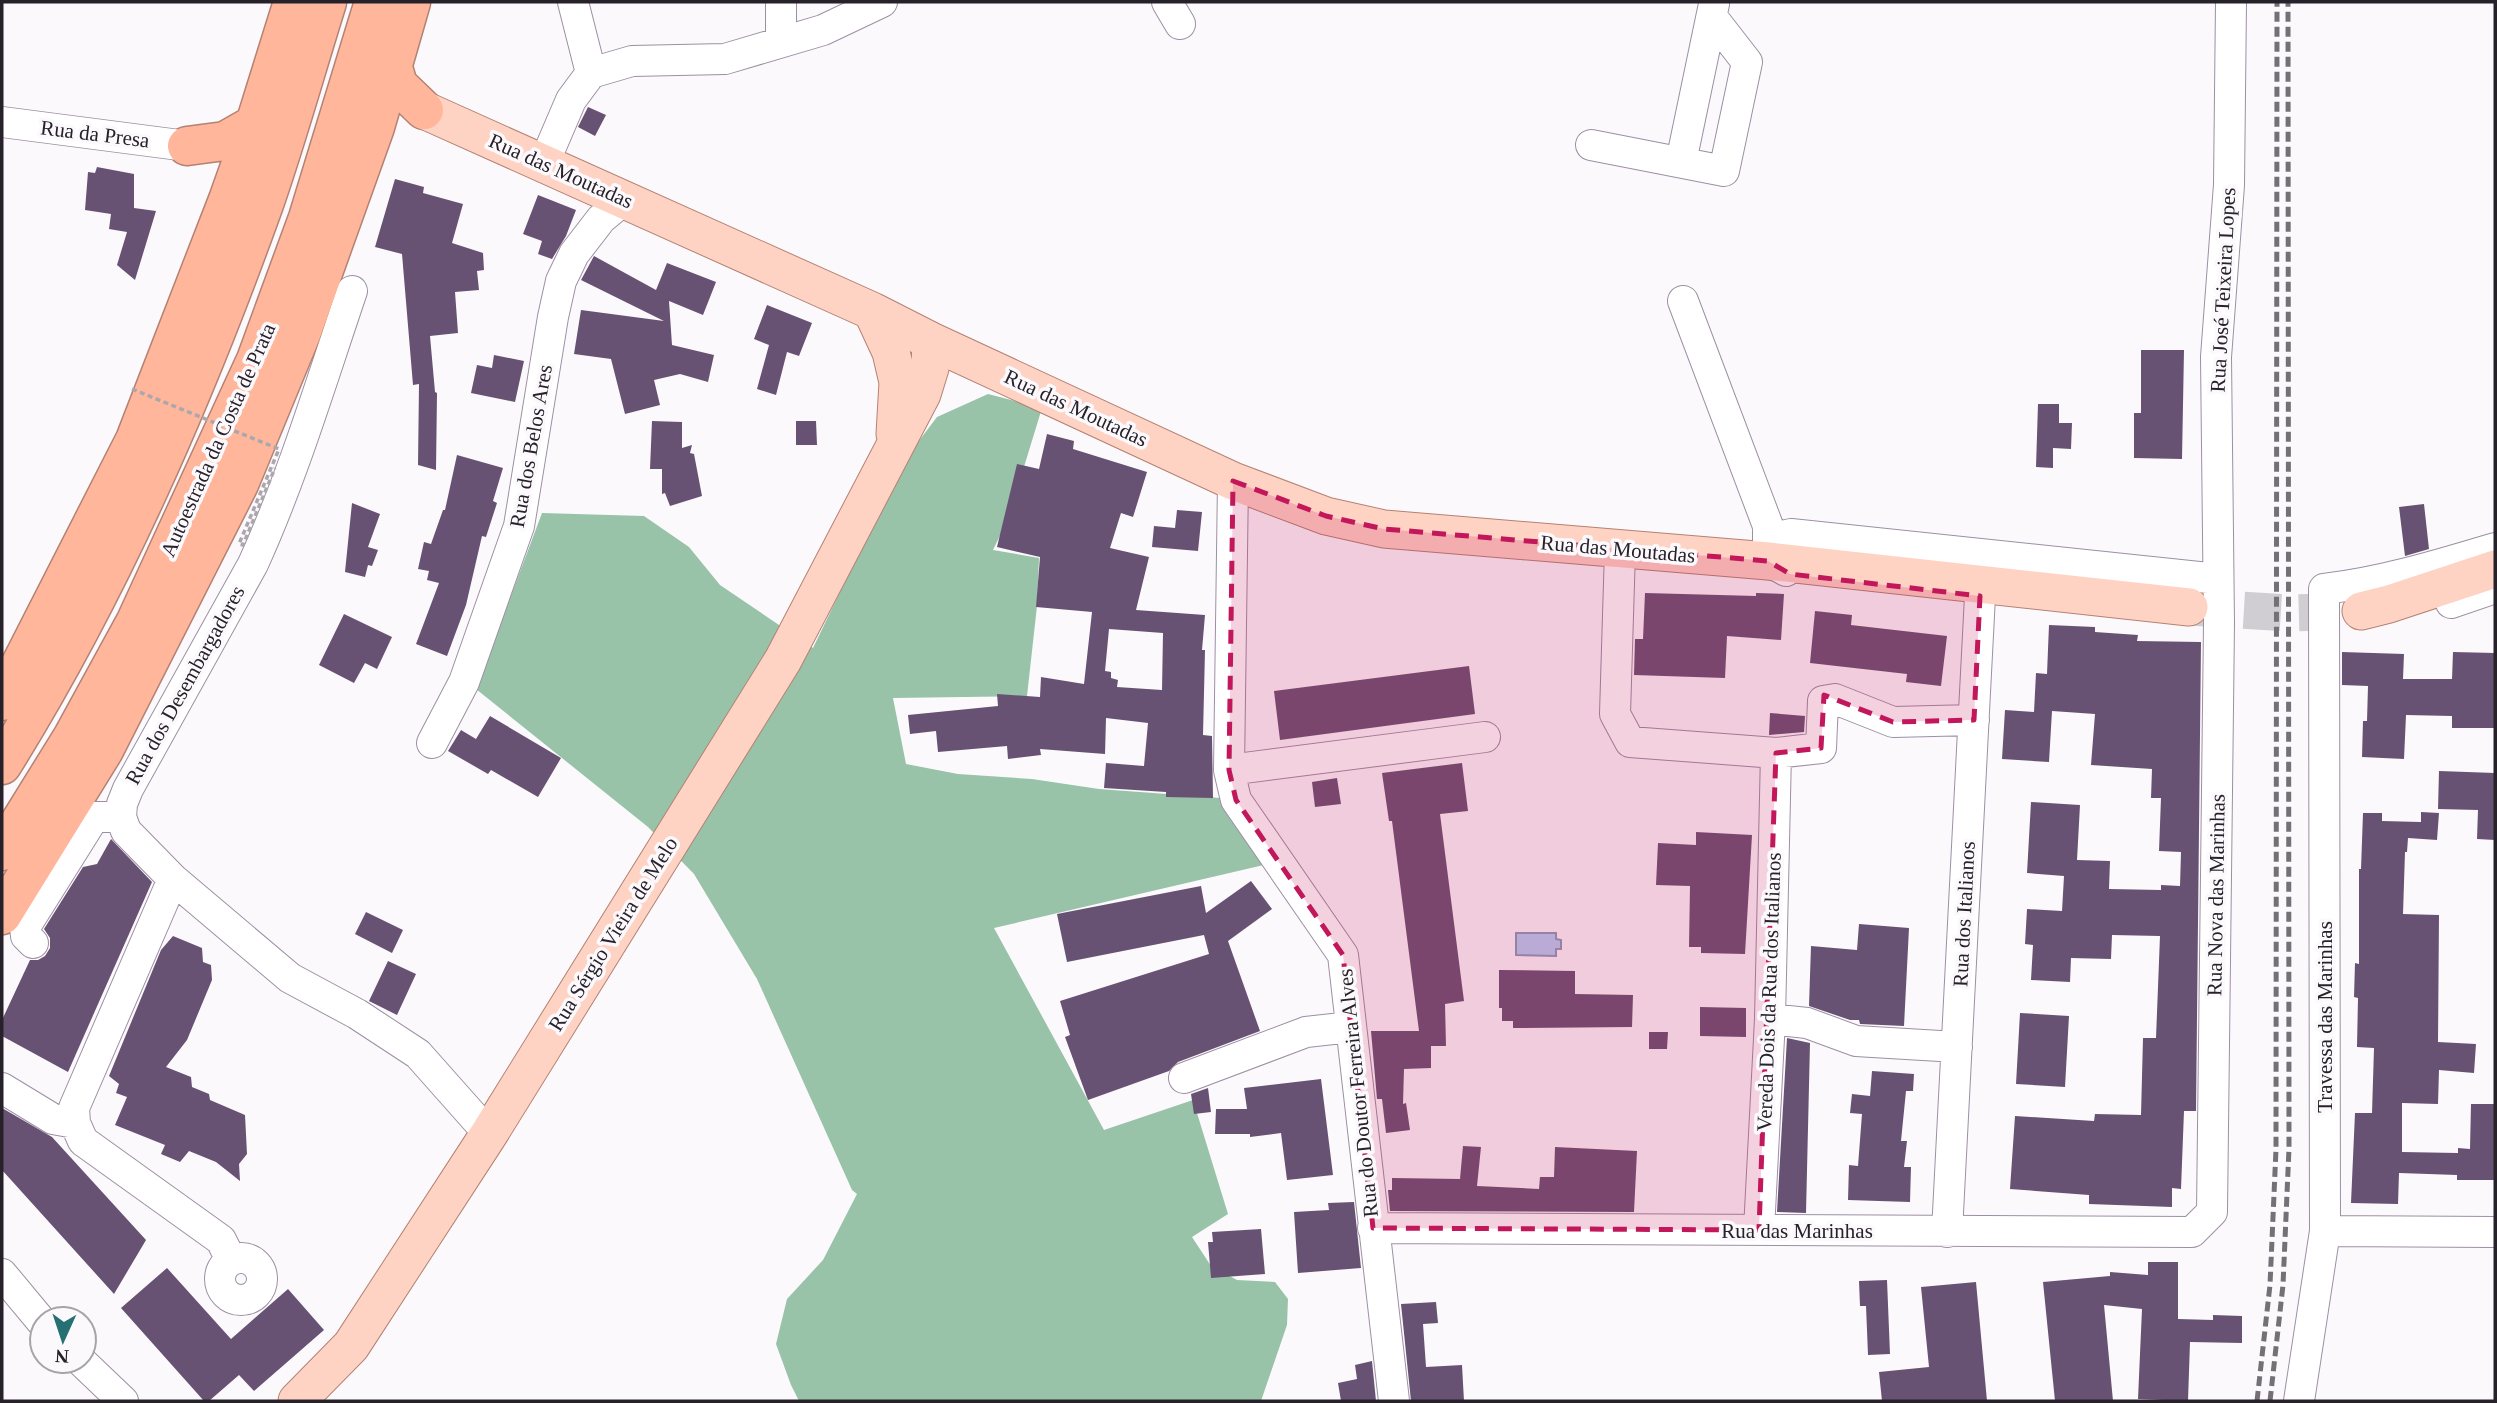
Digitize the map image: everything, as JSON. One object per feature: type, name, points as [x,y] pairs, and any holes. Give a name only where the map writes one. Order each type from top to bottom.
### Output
[{"type":"highway","points":[[2,701],[135,440],[228,200],[293,2]]},
{"type":"highway","name":"Autoestrada da Costa de Prata","points":[[2,765],[36,711],[96,601],[169,442],[212,341],[264,203],[327,2]]},
{"type":"highway","name":"Autoestrada da Costa de Prata","points":[[2,851],[72,738],[136,621],[256,360],[308,218],[374,2]]},
{"type":"highway","points":[[2,915],[104,750],[239,484],[301,334],[375,127],[411,2]]},
{"type":"highway","points":[[392,64],[398,85],[424,110]]},
{"type":"highway","points":[[375,127],[395,117],[424,110]]},
{"type":"highway","points":[[187,146],[225,141],[255,124]]},
{"type":"highway","points":[[187,146],[216,167],[225,184],[228,200]]},
{"type":"main road","name":"Rua das Moutadas","points":[[424,110],[872,311],[1233,481],[1326,516],[1384,529],[1620,550],[1769,550],[2204,615]]},
{"type":"main road","name":"Rua Sérgio Vieira de Melo","points":[[297,1401],[351,1346],[489,1134],[783,660],[894,445],[910,388],[872,311]]},
{"type":"main road","points":[[931,341],[911,359],[910,388],[998,372]]},
{"type":"main road","points":[[2361,611],[2495,569]]},
{"type":"street","points":[[573,2],[591,73]]},
{"type":"street","points":[[781,2],[781,42]]},
{"type":"street","points":[[544,163],[571,100],[591,73],[632,61],[725,59],[823,30],[882,2]]},
{"type":"street","name":"Rua José Teixeira Lopes","points":[[2218,579],[2216,357],[2229,185],[2231,2]]},
{"type":"street","points":[[1681,162],[1713,9]]},
{"type":"street","points":[[1591,145],[1724,171],[1747,62],[1713,9]]},
{"type":"street","name":"Rua da Presa","points":[[2,122],[187,146]]},
{"type":"street","name":"Rua dos Belos Ares","points":[[432,743],[464,682],[519,526],[561,281],[574,254],[601,219],[625,199]]},
{"type":"street","name":"Rua dos Desembargadores","points":[[121,817],[122,804],[128,789],[253,564],[265,537],[282,496],[352,291]]},
{"type":"street","points":[[1683,301],[1768,526],[1769,550]]},
{"type":"street","name":"Rua do Doutor Ferreira Alves","points":[[1233,481],[1229,770],[1236,800],[1343,955],[1394,1401]]},
{"type":"street","name":"Rua das Moutadas","points":[[2204,615],[1980,596],[1790,574],[1769,550],[1791,534],[2218,579]]},
{"type":"street","points":[[2495,548],[2398,577],[2362,585],[2324,589],[2324,631],[2387,620],[2495,588]]},
{"type":"street","points":[[1620,550],[1615,714],[1630,742],[1776,753],[1821,748],[1823,701],[1835,699],[1893,722],[1974,720]]},
{"type":"street","name":"Rua Nova das Marinhas","points":[[2212,1212],[2204,615],[2218,579]]},
{"type":"street","name":"Rua dos Italianos","points":[[1947,1232],[1980,596]]},
{"type":"street","name":"Travessa das Marinhas","points":[[2300,1401],[2325,1231],[2324,631]]},
{"type":"street","points":[[1229,770],[1485,737]]},
{"type":"street","name":"Vereda Dois da Rua dos Italianos","points":[[1759,1230],[1770,1019],[1776,753]]},
{"type":"street","points":[[33,943],[26,936],[25,926],[94,817],[121,817],[126,831],[173,879],[290,978],[357,1014],[418,1054],[489,1134]]},
{"type":"street","points":[[173,879],[74,1108],[75,1123],[83,1141],[221,1240],[231,1260]]},
{"type":"street","points":[[1770,1019],[1807,1023],[1856,1041],[1956,1047]]},
{"type":"street","points":[[1184,1078],[1306,1032],[1351,1027]]},
{"type":"street","points":[[2,1088],[53,1119],[75,1123]]},
{"type":"street","name":"Rua das Marinhas","points":[[1373,1228],[2192,1231],[2212,1212]]},
{"type":"street","points":[[2325,1231],[2495,1232]]},
{"type":"street","points":[[2,1274],[28,1305]]},
{"type":"street","points":[[96,1375],[123,1401]]},
{"type":"path","points":[[132,389],[279,449],[239,544],[243,545],[275,468]]},
{"type":"highlighted area","points":[[1233,481],[1326,516],[1384,529],[1768,561],[1790,574],[1980,596],[1974,720],[1893,722],[1824,695],[1821,748],[1776,753],[1759,1230],[1373,1228],[1343,955],[1236,800],[1229,770]]},
{"type":"green space","points":[[988,394],[1042,408],[1008,519],[993,550],[1039,558],[1037,606],[1027,696],[893,698],[906,764],[958,774],[1032,779],[1099,789],[1221,798],[1268,864],[994,928],[1104,1130],[1193,1100],[1228,1214],[1192,1237],[1211,1266],[1237,1280],[1275,1282],[1288,1299],[1287,1325],[1261,1401],[799,1401],[776,1344],[787,1299],[823,1260],[857,1194],[852,1190],[757,979],[694,874],[648,827],[476,689],[542,513],[644,516],[689,547],[720,585],[813,648],[903,462],[937,417]]},
{"type":"water","points":[[1516,933],[1556,933],[1556,939],[1561,940],[1561,949],[1556,949],[1556,956],[1516,955]]},
{"type":"building","points":[[588,107],[606,115],[595,136],[578,127]]},
{"type":"building","points":[[97,167],[134,174],[134,208],[156,211],[135,280],[117,265],[127,232],[109,229],[111,214],[85,210],[88,172],[95,173]]},
{"type":"building","points":[[395,179],[424,187],[423,193],[463,204],[452,243],[483,253],[484,270],[477,271],[479,290],[455,292],[458,333],[430,336],[437,393],[436,470],[418,465],[419,384],[413,385],[402,254],[375,247]]},
{"type":"building","points":[[538,195],[576,210],[566,236],[552,259],[538,254],[542,241],[523,234]]},
{"type":"building","points":[[594,256],[656,290],[667,263],[716,282],[703,315],[669,301],[672,345],[714,355],[708,382],[680,374],[654,380],[660,405],[625,414],[611,359],[574,354],[581,310],[664,321],[581,280]]},
{"type":"building","points":[[767,305],[812,323],[799,356],[787,352],[776,395],[757,389],[769,345],[754,339]]},
{"type":"building","points":[[2141,350],[2184,350],[2182,459],[2134,458],[2134,413],[2141,413]]},
{"type":"building","points":[[494,355],[524,361],[515,402],[471,393],[477,365],[492,368]]},
{"type":"building","points":[[2038,404],[2059,404],[2059,423],[2072,423],[2071,449],[2053,448],[2053,468],[2036,467]]},
{"type":"building","points":[[652,421],[682,422],[682,448],[692,445],[690,453],[694,454],[702,496],[670,506],[665,493],[662,494],[662,469],[650,469]]},
{"type":"building","points":[[796,421],[816,421],[817,445],[796,445]]},
{"type":"building","points":[[1047,434],[1074,441],[1073,449],[1147,472],[1133,517],[1121,513],[1110,548],[1149,557],[1136,610],[1205,615],[1202,650],[1205,650],[1203,735],[1212,736],[1213,798],[1166,797],[1166,792],[1104,788],[1106,763],[1144,766],[1148,723],[1106,718],[1105,754],[1040,749],[1041,755],[1008,759],[1007,746],[938,752],[936,731],[910,734],[908,715],[998,706],[997,694],[1040,697],[1041,677],[1084,684],[1092,612],[1036,607],[1040,557],[997,547],[1017,464],[1039,469]],"holes":[[[1109,629],[1163,633],[1162,690],[1117,687],[1118,680],[1111,678],[1111,672],[1105,671]]]},
{"type":"building","points":[[457,455],[503,468],[493,501],[497,503],[486,537],[482,536],[466,605],[447,656],[416,644],[439,583],[427,580],[429,571],[418,569],[424,542],[431,544],[445,510]]},
{"type":"building","points":[[352,503],[380,514],[368,547],[378,550],[372,566],[368,565],[365,577],[345,572]]},
{"type":"building","points":[[2424,504],[2429,549],[2405,556],[2399,507]]},
{"type":"building","points":[[1177,510],[1202,512],[1198,551],[1152,547],[1154,526],[1175,528]]},
{"type":"building","points":[[1645,593],[1756,596],[1756,593],[1784,594],[1781,640],[1727,636],[1725,678],[1634,675],[1635,639],[1643,639]]},
{"type":"building","points":[[1815,611],[1852,615],[1851,625],[1947,636],[1941,686],[1906,682],[1907,674],[1810,663]]},
{"type":"building","points":[[344,614],[392,637],[377,669],[365,663],[354,683],[319,665]]},
{"type":"building","points":[[2049,625],[2095,627],[2095,632],[2138,635],[2137,641],[2201,642],[2196,1111],[2184,1111],[2181,1189],[2172,1188],[2172,1207],[2089,1204],[2089,1195],[2010,1189],[2015,1116],[2094,1121],[2095,1114],[2141,1115],[2143,1038],[2156,1038],[2160,936],[2112,935],[2111,959],[2071,958],[2070,982],[2031,980],[2033,945],[2025,944],[2027,909],[2062,911],[2064,876],[2027,873],[2031,802],[2080,805],[2077,860],[2110,861],[2109,889],[2161,890],[2161,885],[2180,886],[2181,852],[2159,851],[2161,798],[2151,798],[2152,769],[2091,765],[2095,714],[2052,711],[2049,762],[2002,759],[2005,710],[2034,712],[2036,673],[2047,674]]},
{"type":"building","points":[[2342,652],[2404,654],[2403,679],[2452,679],[2453,652],[2495,653],[2495,728],[2452,728],[2452,716],[2406,715],[2404,759],[2362,757],[2368,686],[2342,685]]},
{"type":"building","points":[[1469,666],[1475,714],[1280,740],[1274,691]]},
{"type":"building","points":[[1770,713],[1805,716],[1804,732],[1769,735]]},
{"type":"building","points":[[490,716],[561,758],[538,797],[491,770],[488,774],[448,751],[461,730],[476,739]]},
{"type":"building","points":[[1462,763],[1468,811],[1440,814],[1464,1001],[1445,1004],[1446,1046],[1431,1046],[1431,1068],[1404,1069],[1403,1104],[1406,1103],[1410,1130],[1386,1133],[1382,1099],[1377,1099],[1371,1031],[1419,1031],[1392,821],[1389,821],[1382,773]]},
{"type":"building","points":[[2439,771],[2495,773],[2495,840],[2477,839],[2478,810],[2438,809]]},
{"type":"building","points":[[1337,778],[1341,804],[1315,807],[1312,782]]},
{"type":"building","points":[[2421,812],[2439,813],[2437,840],[2408,838],[2403,914],[2439,915],[2438,1042],[2476,1044],[2474,1073],[2439,1070],[2438,1104],[2402,1103],[2402,1152],[2458,1153],[2458,1148],[2470,1149],[2471,1104],[2495,1104],[2495,1180],[2457,1180],[2457,1175],[2399,1173],[2398,1204],[2351,1203],[2355,1113],[2372,1113],[2374,1048],[2357,1047],[2358,998],[2354,997],[2355,963],[2359,964],[2359,869],[2363,813],[2382,813],[2382,821],[2421,822]]},
{"type":"building","points":[[1696,832],[1752,835],[1745,954],[1701,953],[1701,947],[1689,947],[1690,886],[1656,885],[1658,843],[1696,845]]},
{"type":"building","points":[[111,839],[152,882],[68,1072],[2,1036],[2,1020],[30,960],[45,956],[50,948],[50,938],[44,929],[83,867],[97,864]]},
{"type":"building","points":[[1251,881],[1272,909],[1228,941],[1260,1031],[1178,1062],[1169,1071],[1088,1100],[1065,1037],[1070,1035],[1060,1001],[1209,954],[1204,935],[1067,962],[1057,914],[1201,886],[1206,913]]},
{"type":"building","points":[[366,912],[403,930],[392,953],[355,934]]},
{"type":"building","points":[[1859,924],[1909,928],[1904,1026],[1860,1024],[1859,1020],[1850,1020],[1809,1006],[1811,946],[1857,950]]},
{"type":"building","points":[[173,936],[202,948],[203,962],[211,965],[212,980],[187,1040],[166,1067],[191,1077],[192,1087],[209,1094],[210,1100],[245,1115],[247,1154],[239,1164],[240,1181],[216,1162],[189,1151],[180,1162],[161,1154],[165,1145],[115,1125],[127,1097],[116,1093],[119,1084],[109,1076],[161,950]]},
{"type":"building","points":[[388,961],[416,974],[397,1015],[369,1001]]},
{"type":"building","points":[[1499,970],[1575,971],[1575,994],[1633,995],[1632,1027],[1513,1028],[1513,1021],[1502,1021],[1502,1008],[1499,1008]]},
{"type":"building","points":[[1700,1007],[1746,1008],[1746,1037],[1700,1036]]},
{"type":"building","points":[[2020,1013],[2069,1016],[2065,1087],[2016,1084]]},
{"type":"building","points":[[1649,1032],[1668,1032],[1667,1049],[1649,1049]]},
{"type":"building","points":[[1787,1038],[1810,1043],[1806,1213],[1777,1212]]},
{"type":"building","points":[[1872,1071],[1914,1074],[1913,1091],[1906,1091],[1901,1141],[1907,1141],[1904,1167],[1911,1167],[1910,1202],[1848,1200],[1849,1165],[1858,1166],[1862,1114],[1850,1113],[1852,1094],[1870,1096]]},
{"type":"building","points":[[1321,1079],[1333,1175],[1287,1180],[1281,1133],[1250,1137],[1250,1134],[1215,1134],[1216,1109],[1247,1109],[1244,1088]]},
{"type":"building","points":[[1208,1088],[1211,1112],[1194,1114],[1191,1094]]},
{"type":"building","points":[[2,1108],[52,1137],[146,1240],[114,1294],[2,1170]]},
{"type":"building","points":[[1463,1146],[1481,1147],[1477,1186],[1539,1189],[1540,1177],[1554,1177],[1555,1147],[1637,1151],[1634,1212],[1390,1211],[1388,1190],[1392,1190],[1392,1178],[1460,1179]]},
{"type":"building","points":[[1354,1202],[1361,1268],[1298,1273],[1294,1212],[1329,1210],[1328,1203]]},
{"type":"building","points":[[1261,1229],[1265,1274],[1211,1278],[1208,1242],[1213,1242],[1212,1232]]},
{"type":"building","points":[[2148,1262],[2178,1262],[2178,1319],[2213,1320],[2213,1315],[2242,1316],[2242,1343],[2190,1342],[2188,1401],[2138,1399],[2142,1309],[2104,1305],[2113,1401],[2055,1401],[2043,1282],[2110,1276],[2110,1272],[2148,1275]]},
{"type":"building","points":[[167,1268],[231,1339],[288,1289],[324,1330],[254,1391],[239,1375],[209,1401],[204,1401],[121,1308]]},
{"type":"building","points":[[1887,1280],[1890,1354],[1868,1355],[1866,1306],[1860,1306],[1859,1281]]},
{"type":"building","points":[[1976,1282],[1987,1401],[1882,1401],[1879,1372],[1929,1367],[1921,1287]]},
{"type":"building","points":[[1436,1302],[1438,1323],[1423,1324],[1426,1367],[1462,1365],[1464,1401],[1411,1401],[1401,1304]]},
{"type":"building","points":[[1372,1361],[1376,1401],[1341,1401],[1338,1383],[1357,1379],[1355,1365]]},
{"type":"tunnel","points":[[2189,607],[2289,613],[2361,611]]},
{"type":"railway","points":[[2257,1401],[2270,1285],[2276,1149],[2277,2]]},
{"type":"railway","points":[[2270,1401],[2283,1285],[2289,1148],[2288,2]]}]
